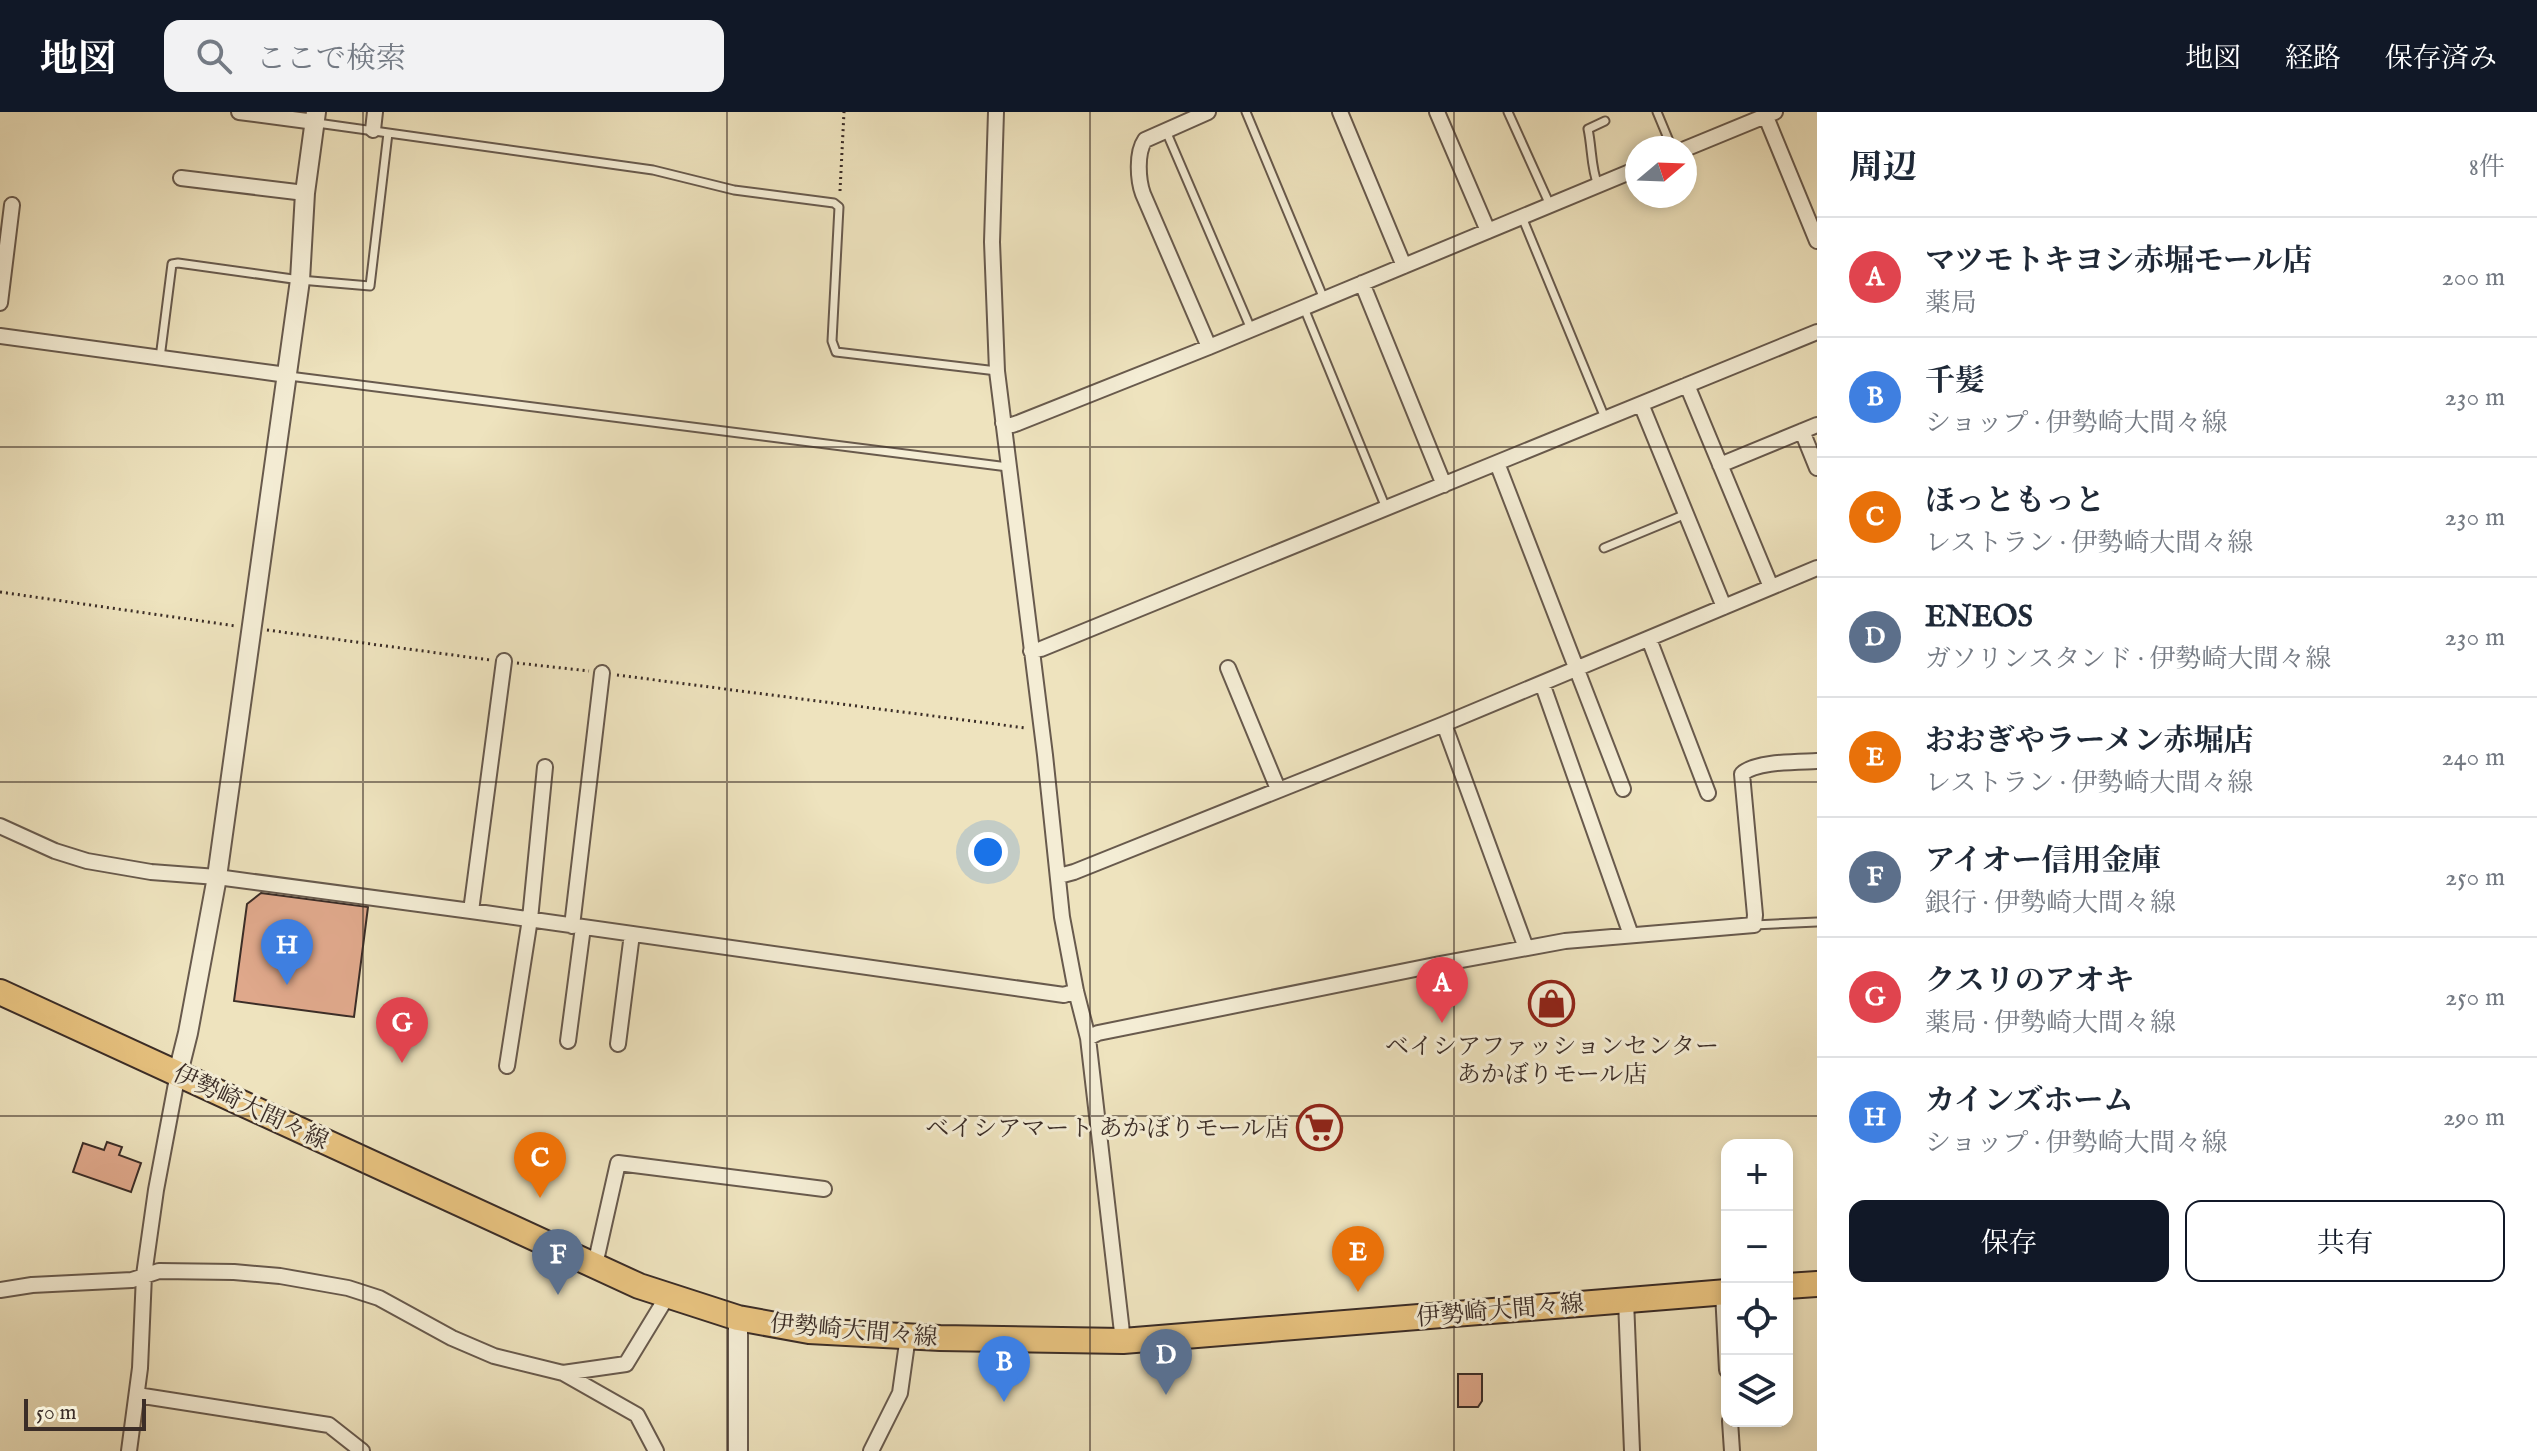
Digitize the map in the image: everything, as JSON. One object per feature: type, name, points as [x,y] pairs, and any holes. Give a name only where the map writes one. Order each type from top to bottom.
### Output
[{"type":"main road","name":"伊勢崎大間々線","points":[[0,992],[639,1286],[738,1318],[809,1331],[1123,1341],[1721,1292]]},
{"type":"main road","points":[[1793,1286],[1817,1284]]},
{"type":"street","points":[[129,1451],[140,1368],[144,1275],[156,1190],[217,877],[300,280],[305,193],[315,117],[239,112]]},
{"type":"street","points":[[373,130],[375,112]]},
{"type":"street","points":[[996,112],[992,242],[997,371],[1062,917],[1088,1038],[1123,1341]]},
{"type":"street","points":[[1208,112],[1142,143],[1140,186],[1209,347]]},
{"type":"street","points":[[1340,112],[1404,266]]},
{"type":"street","points":[[1437,112],[1488,231]]},
{"type":"street","points":[[1697,144],[1768,113],[1817,241]]},
{"type":"street","points":[[1003,423],[1018,423],[1209,347],[1625,174]]},
{"type":"street","points":[[181,178],[305,193]]},
{"type":"street","points":[[0,303],[12,205]]},
{"type":"street","points":[[1362,283],[1444,485]]},
{"type":"street","points":[[1031,651],[1817,332]]},
{"type":"street","points":[[0,336],[287,375]]},
{"type":"street","points":[[1687,385],[1771,587]]},
{"type":"street","points":[[1641,404],[1724,607]]},
{"type":"street","points":[[1720,465],[1817,425]]},
{"type":"street","points":[[1802,431],[1817,468]]},
{"type":"street","points":[[1497,463],[1623,789]]},
{"type":"street","points":[[1059,876],[1444,724],[1817,568]]},
{"type":"street","points":[[1649,639],[1708,793]]},
{"type":"street","points":[[471,911],[504,661]]},
{"type":"street","points":[[1228,668],[1278,789]]},
{"type":"street","points":[[568,1041],[602,673]]},
{"type":"street","points":[[1542,683],[1631,935]]},
{"type":"street","points":[[1444,724],[1526,948]]},
{"type":"street","points":[[1088,1038],[1098,1033],[1565,941],[1754,925],[1742,774],[1757,766],[1817,761]]},
{"type":"street","points":[[507,1066],[530,919],[545,767]]},
{"type":"street","points":[[0,826],[55,851],[87,861],[151,872],[217,877],[471,911],[1064,995],[1076,991]]},
{"type":"street","points":[[618,1044],[632,934]]},
{"type":"street","points":[[595,1265],[618,1163],[824,1189]]},
{"type":"street","points":[[0,1290],[32,1285],[132,1280],[159,1271],[280,1276],[348,1288],[379,1298],[452,1338],[494,1356],[563,1373],[637,1415],[656,1451]]},
{"type":"street","points":[[563,1373],[626,1364],[668,1295]]},
{"type":"street","points":[[1626,1300],[1632,1451]]},
{"type":"street","points":[[738,1318],[738,1451]]},
{"type":"street","points":[[871,1451],[900,1393],[908,1336]]},
{"type":"street","points":[[137,1395],[329,1425],[362,1451]]},
{"type":"street","points":[[1730,1427],[1732,1451]]},
{"type":"lane","points":[[1246,112],[1324,299]]},
{"type":"lane","points":[[1508,112],[1550,205]]},
{"type":"lane","points":[[1657,112],[1667,136]]},
{"type":"lane","points":[[315,117],[388,133],[653,170],[734,190],[834,203],[839,207],[832,341],[836,352],[997,371]]},
{"type":"lane","points":[[1598,185],[1593,172],[1593,146],[1588,129],[1605,121]]},
{"type":"lane","points":[[1166,131],[1251,329]]},
{"type":"lane","points":[[160,358],[172,264],[370,286],[388,133]]},
{"type":"lane","points":[[1522,217],[1605,419]]},
{"type":"lane","points":[[1304,308],[1386,508]]},
{"type":"lane","points":[[287,375],[1008,467]]},
{"type":"lane","points":[[1604,548],[1686,514]]},
{"type":"lane","points":[[1754,925],[1817,922]]},
{"type":"path","points":[[839,207],[844,112]]},
{"type":"path","points":[[0,592],[252,628],[1041,730]]},
{"type":"building","points":[[261,893],[368,907],[354,1017],[234,1001],[247,904]]},
{"type":"building","points":[[107,1142],[122,1147],[119,1155],[141,1163],[131,1192],[73,1172],[83,1143],[104,1150]]},
{"type":"building","points":[[1458,1374],[1482,1374],[1482,1401],[1478,1407],[1458,1407]]},
{"type":"place","name":"カインズホーム","points":[[287,985]]},
{"type":"place","name":"ベイシアファッションセンター あかぼりモール店","points":[[1552,1004]]},
{"type":"place","name":"マツモトキヨシ赤堀モール店","points":[[1442,1023]]},
{"type":"place","name":"クスリのアオキ","points":[[402,1063]]},
{"type":"place","name":"ベイシアマート あかぼりモール店","points":[[1320,1128]]},
{"type":"place","name":"ほっともっと","points":[[540,1198]]},
{"type":"place","name":"おおぎやラーメン赤堀店","points":[[1358,1292]]},
{"type":"place","name":"アイオー信用金庫","points":[[558,1295]]},
{"type":"place","name":"ENEOS","points":[[1166,1395]]},
{"type":"place","name":"千髪","points":[[1004,1402]]}]
